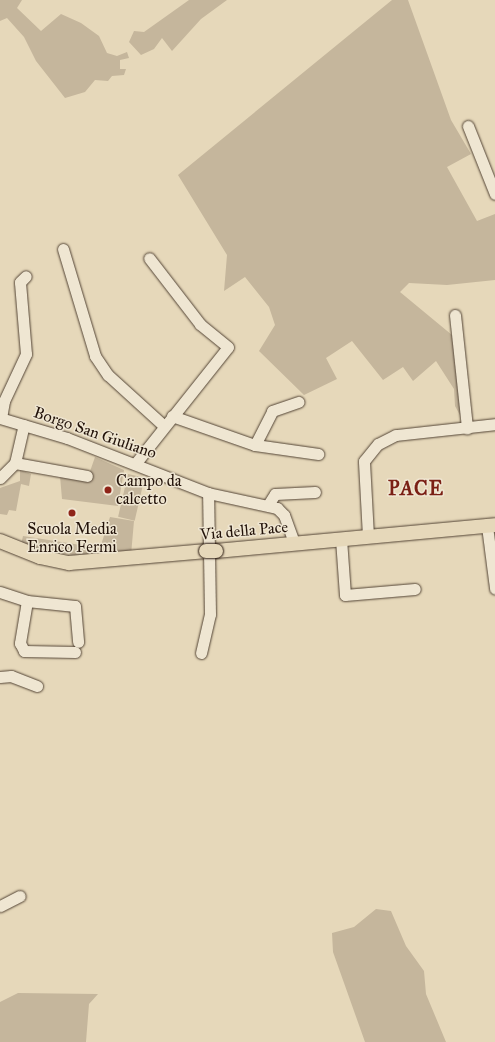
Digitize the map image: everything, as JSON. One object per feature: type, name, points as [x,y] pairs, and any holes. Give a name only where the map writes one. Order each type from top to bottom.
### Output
[{"type":"main road","name":"Via della Pace","points":[[0,542],[40,557],[69,563],[118,561],[491,525]]},
{"type":"street","points":[[468,126],[495,194]]},
{"type":"street","points":[[63,248],[94,356],[108,375],[164,426]]},
{"type":"street","points":[[135,464],[228,347],[200,324],[149,258]]},
{"type":"street","points":[[0,418],[2,397],[26,354],[20,282],[26,276]]},
{"type":"street","points":[[455,315],[467,428]]},
{"type":"street","points":[[255,446],[272,411],[298,402]]},
{"type":"street","points":[[172,416],[255,446],[318,454]]},
{"type":"street","name":"Borgo San Giuliano","points":[[0,418],[135,464],[208,493],[235,501],[268,504]]},
{"type":"street","points":[[368,536],[363,476],[364,461],[370,451],[396,435],[495,424]]},
{"type":"street","points":[[2,475],[15,463],[24,425]]},
{"type":"street","points":[[15,463],[87,476]]},
{"type":"street","points":[[294,543],[284,515],[268,504],[275,494],[316,492]]},
{"type":"street","points":[[201,653],[210,614],[208,493]]},
{"type":"street","points":[[491,525],[494,588]]},
{"type":"street","points":[[341,539],[345,595],[415,590]]},
{"type":"street","points":[[0,592],[27,601],[75,606],[76,647],[24,651],[20,643],[27,601]]},
{"type":"street","points":[[0,678],[11,676],[37,686]]},
{"type":"street","points":[[0,906],[20,896]]},
{"type":"shaded area","points":[[0,0],[22,0],[17,8],[41,31],[61,14],[81,23],[99,36],[107,53],[117,56],[127,52],[129,58],[120,60],[120,69],[126,69],[124,75],[112,76],[108,81],[95,80],[85,92],[65,98],[36,61],[24,37],[7,18],[0,21]]},
{"type":"shaded area","points":[[189,0],[227,0],[201,19],[172,51],[162,38],[154,49],[141,55],[129,42],[134,31],[144,32]]},
{"type":"shaded area","points":[[392,0],[408,0],[451,120],[471,154],[447,167],[477,221],[495,214],[495,280],[447,285],[409,283],[400,292],[452,335],[461,417],[455,406],[454,389],[436,361],[413,381],[403,367],[383,380],[352,341],[326,358],[337,379],[304,395],[259,351],[275,325],[269,307],[245,277],[224,291],[227,255],[178,175]]},
{"type":"shaded area","points":[[95,457],[124,470],[118,506],[62,499],[60,476],[87,480]]},
{"type":"shaded area","points":[[20,470],[31,474],[29,486],[21,484],[16,511],[9,510],[7,515],[0,514],[0,488],[20,481]]},
{"type":"shaded area","points":[[128,474],[145,478],[135,521],[118,517]]},
{"type":"shaded area","points":[[110,517],[134,521],[131,555],[99,558],[20,549],[23,536],[100,548]]},
{"type":"shaded area","points":[[376,909],[391,911],[406,946],[424,971],[426,994],[446,1042],[365,1042],[333,952],[332,933],[354,927]]},
{"type":"shaded area","points":[[18,993],[98,994],[89,1004],[86,1042],[0,1042],[0,1002]]},
{"type":"place","name":"Campo da calcetto","points":[[108,490]]},
{"type":"place","name":"Scuola Media Enrico Fermi","points":[[72,513]]},
{"type":"district","name":"PACE","points":[[416,488]]}]
